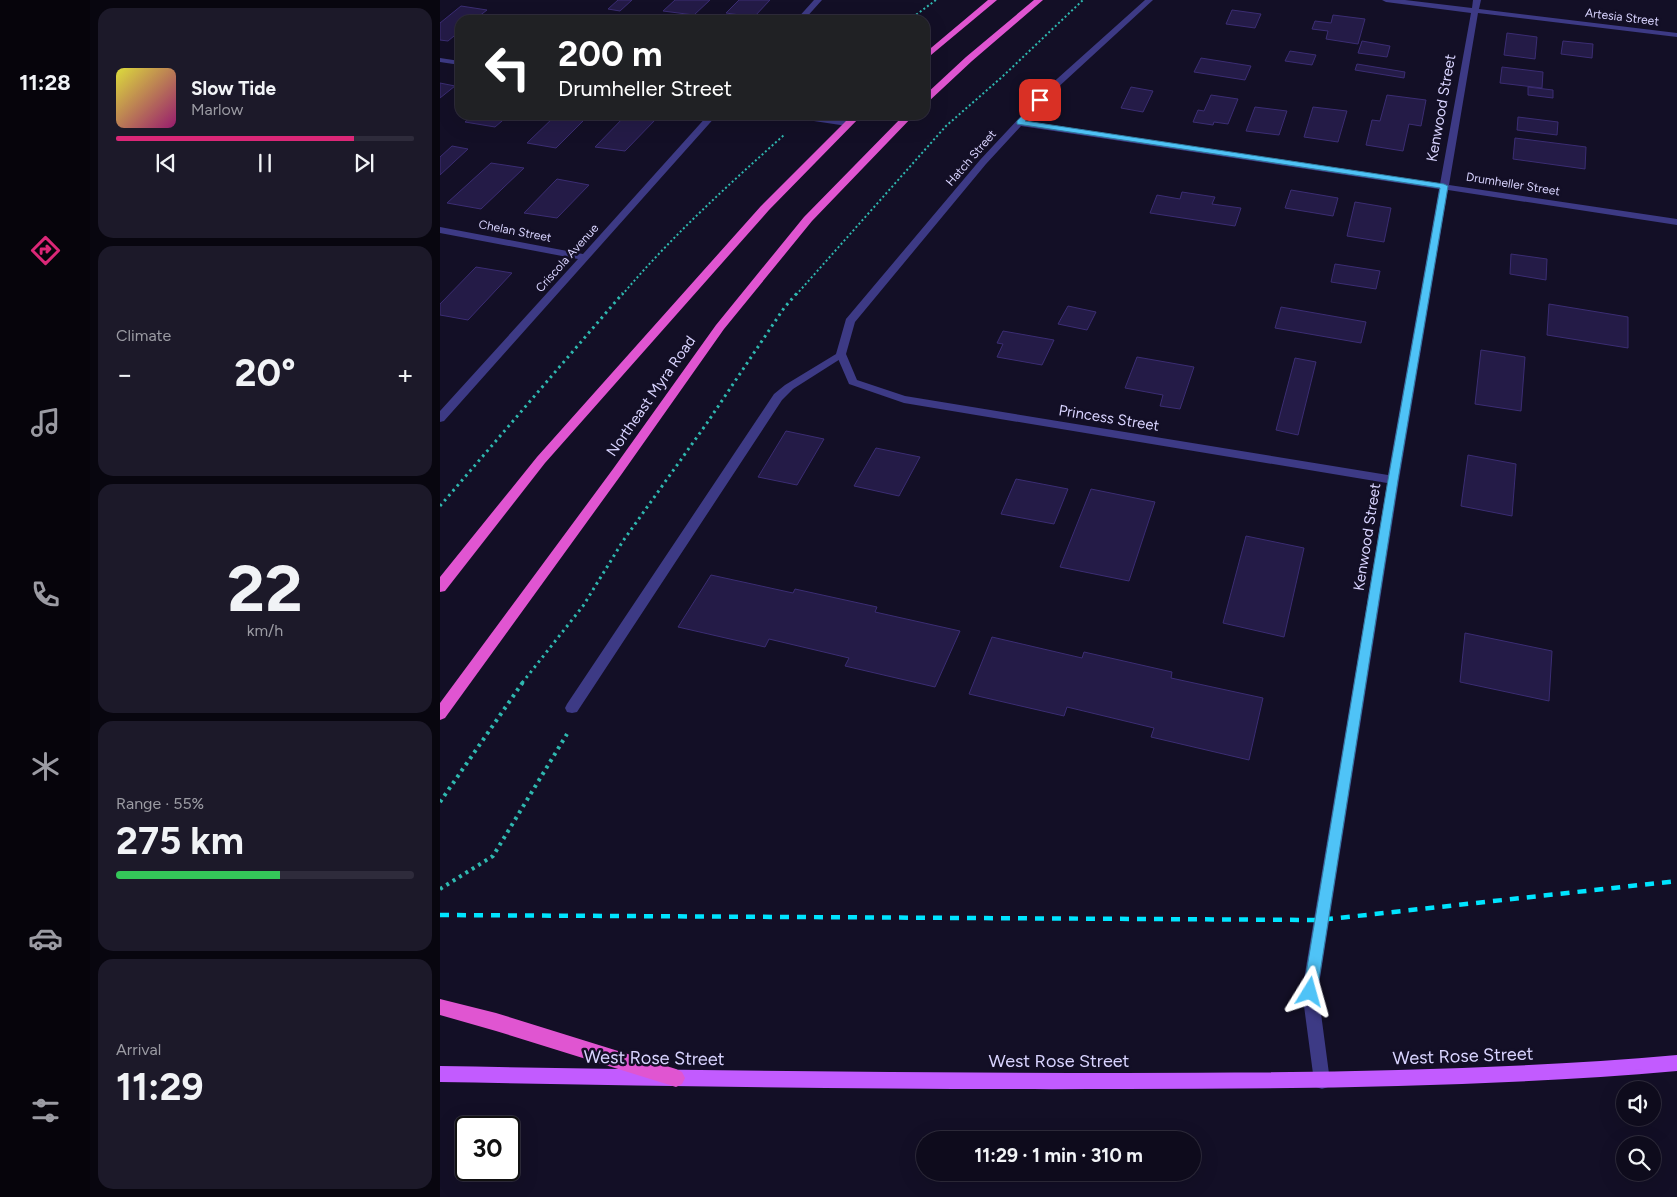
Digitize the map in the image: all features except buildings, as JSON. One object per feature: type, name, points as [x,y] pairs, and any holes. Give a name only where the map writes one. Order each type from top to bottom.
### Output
[{"type":"highway","points":[[930,53],[993,0]]},
{"type":"highway","points":[[930,95],[969,59],[1039,0]]},
{"type":"highway","points":[[440,587],[540,460],[765,208],[851,120]]},
{"type":"highway","name":"Northeast Myra Road","points":[[440,714],[617,472],[720,327],[808,219],[905,120]]},
{"type":"highway","points":[[440,1007],[496,1022],[676,1078]]},
{"type":"main road","name":"West Rose Street","points":[[440,1074],[1086,1082],[1322,1081],[1483,1076],[1677,1063]]},
{"type":"street","points":[[804,15],[818,0]]},
{"type":"street","name":"Hatch Street","points":[[840,354],[850,321],[983,162],[1051,89],[1149,0]]},
{"type":"street","name":"Artesia Street","points":[[1386,0],[1476,5],[1677,35]]},
{"type":"street","name":"Kenwood Street","points":[[1322,1081],[1310,992],[1393,480],[1476,5]]},
{"type":"street","points":[[440,60],[455,62]]},
{"type":"street","name":"Criscola Avenue","points":[[440,418],[708,120]]},
{"type":"street","points":[[826,120],[847,123]]},
{"type":"street","name":"Drumheller Street","points":[[1019,122],[1677,222]]},
{"type":"street","name":"Chelan Street","points":[[440,230],[585,257]]},
{"type":"street","points":[[572,708],[778,396],[840,354]]},
{"type":"street","name":"Princess Street","points":[[840,354],[853,382],[904,399],[1393,480]]},
{"type":"path","points":[[916,15],[936,0]]},
{"type":"path","points":[[440,802],[523,682],[583,606],[623,541],[707,424],[784,308],[946,126],[1002,77],[1083,0]]},
{"type":"path","points":[[440,506],[649,263],[795,120]]},
{"type":"path","points":[[440,889],[492,856],[577,716],[572,708]]},
{"type":"railway","points":[[440,915],[1320,920],[1677,881]]},
{"type":"route","points":[[1040,100],[1019,122],[1444,186],[1328,870],[1310,992]]}]
